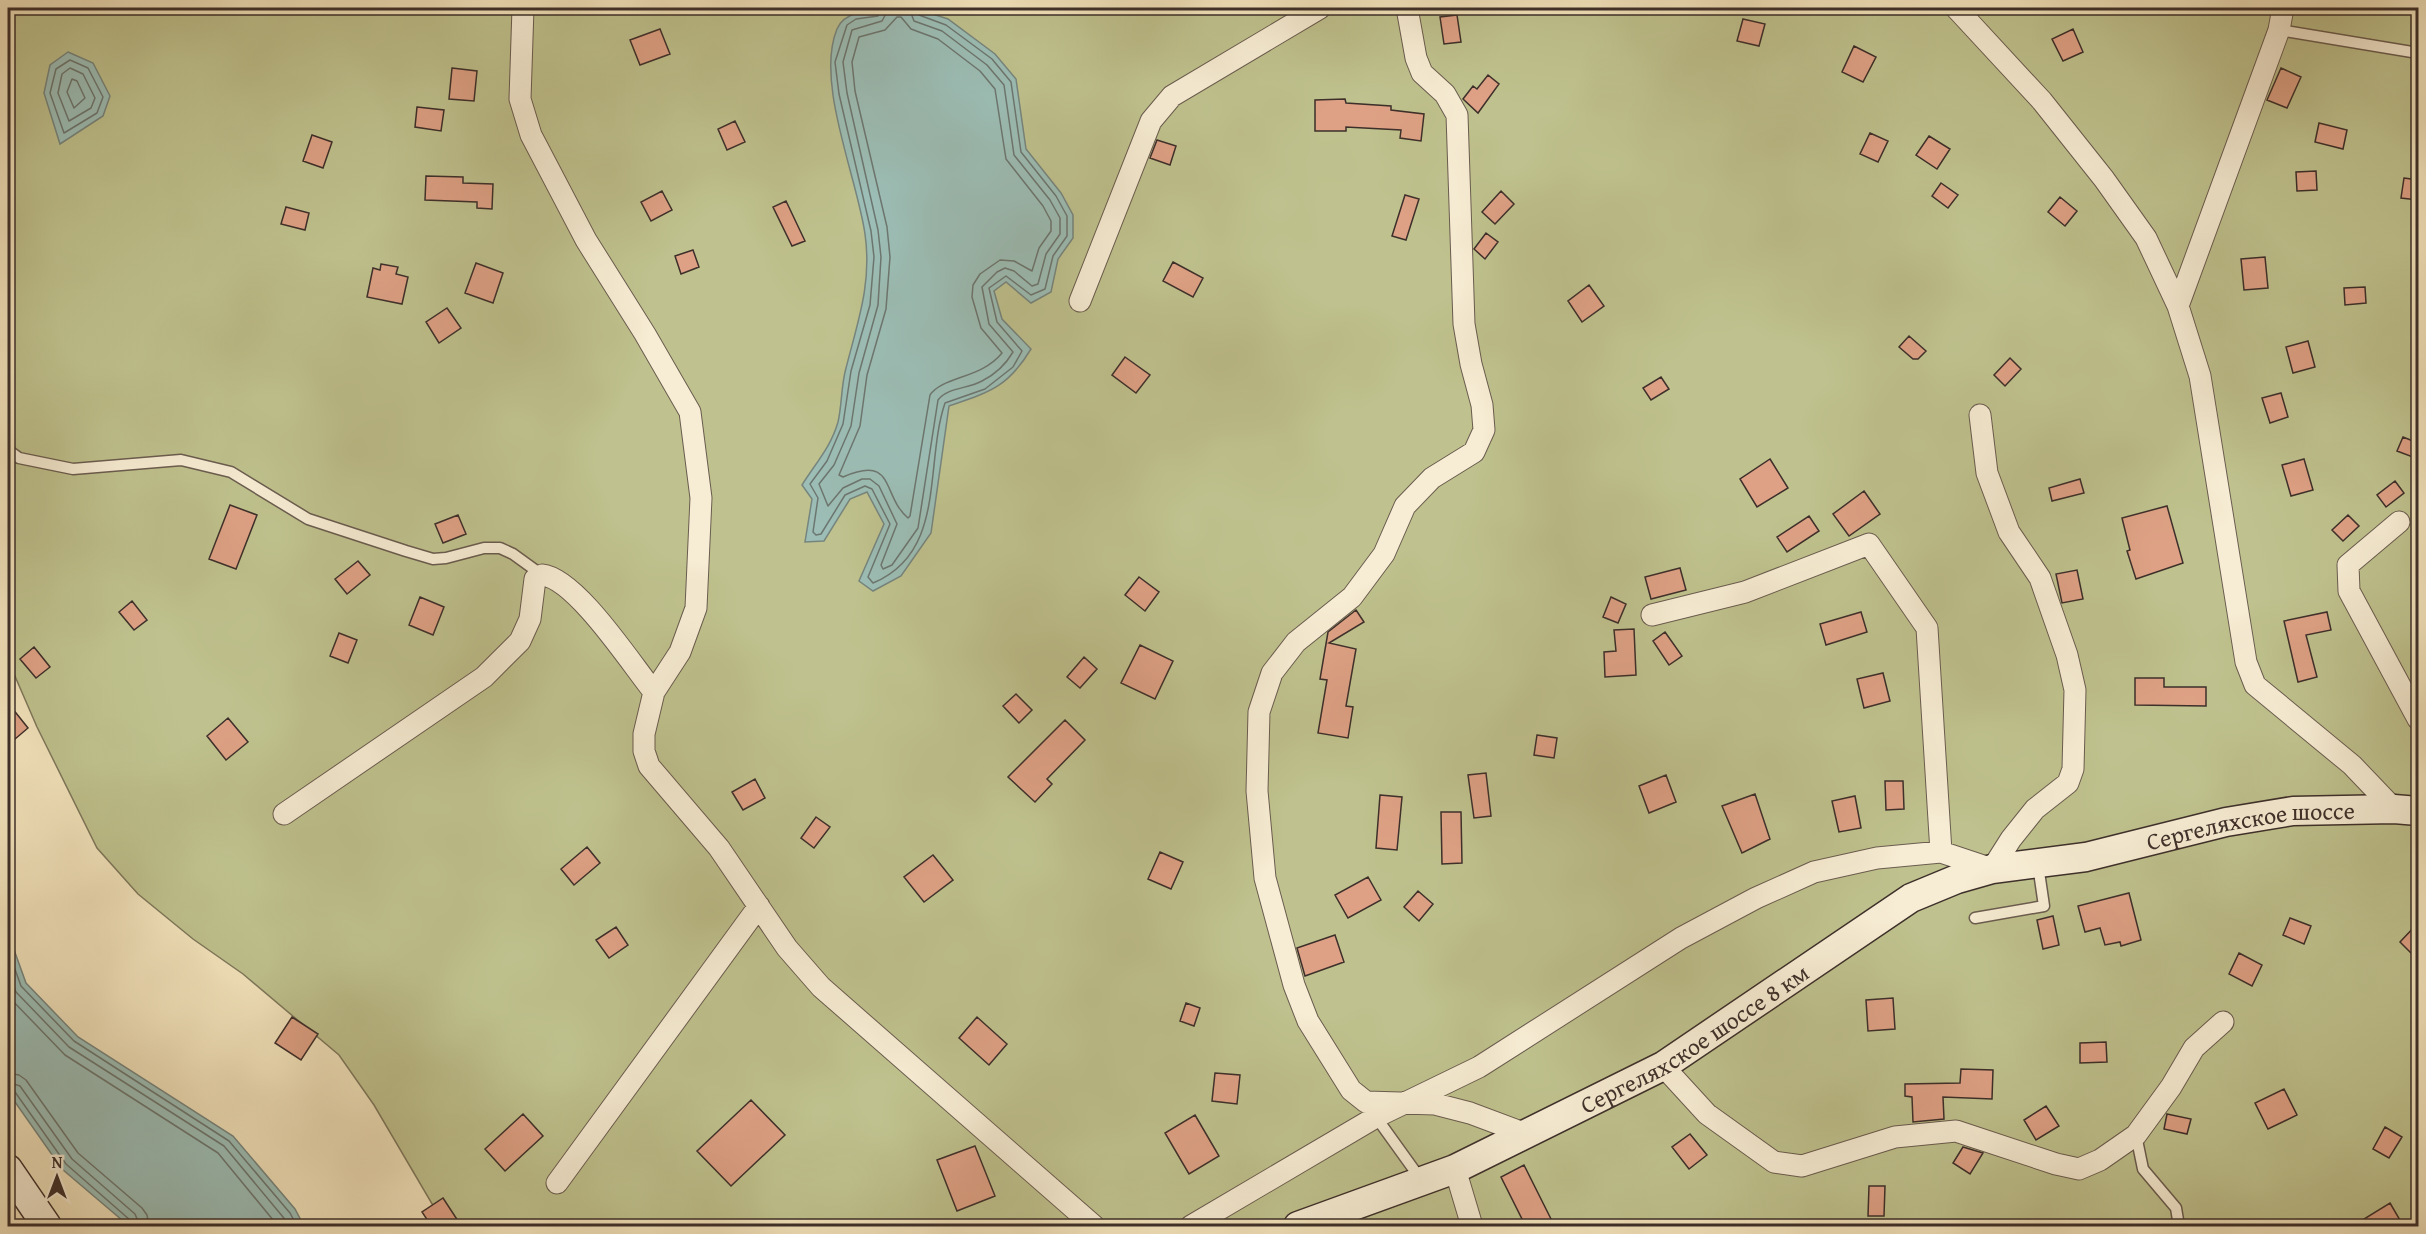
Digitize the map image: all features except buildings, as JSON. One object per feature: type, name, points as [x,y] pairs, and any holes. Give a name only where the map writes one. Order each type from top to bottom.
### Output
[{"type":"main road","name":"Сергеляхское шоссе","points":[[2086,856],[2226,822],[2293,811],[2406,810]]},
{"type":"main road","name":"Сергеляхское шоссе 8 км","points":[[1298,1227],[1455,1168],[1663,1066],[1911,898],[1957,879],[1992,869],[2086,856]]},
{"type":"main road","points":[[8,1169],[47,1227]]},
{"type":"street","points":[[524,8],[520,99],[531,135],[586,240],[645,334],[690,412],[701,498],[696,608],[680,652],[654,692],[644,734],[644,751],[649,766],[719,848],[787,948],[820,987],[1094,1227]]},
{"type":"street","points":[[1080,301],[1151,121],[1173,96],[1320,8]]},
{"type":"street","points":[[1407,8],[1416,58],[1422,74],[1445,94],[1457,115],[1464,324],[1471,364],[1482,405],[1484,430],[1474,452],[1432,478],[1405,506],[1384,554],[1352,597],[1296,642],[1272,673],[1259,712],[1257,791],[1265,878],[1280,937],[1308,1021],[1352,1090],[1366,1102],[1444,1106],[1526,1134]]},
{"type":"street","points":[[1956,8],[2042,101],[2104,179],[2146,238],[2178,306],[2200,376],[2246,662],[2255,685],[2406,810]]},
{"type":"street","points":[[2178,306],[2279,30],[2283,8]]},
{"type":"street","points":[[1191,1227],[1377,1117],[1479,1067],[1681,938],[1755,898],[1814,872],[1877,858],[1941,852],[1992,869],[2011,838],[2036,808],[2068,783],[2073,769],[2075,690],[2067,655],[2040,578],[2009,532],[1987,473],[1980,416]]},
{"type":"street","points":[[2399,522],[2348,565],[2349,591],[2418,719]]},
{"type":"street","points":[[1652,615],[1745,592],[1869,544],[1927,628],[1941,852]]},
{"type":"street","points":[[284,814],[484,677],[520,641],[530,620],[536,579],[542,575],[555,579],[604,624],[654,692]]},
{"type":"street","points":[[557,1183],[759,906]]},
{"type":"street","points":[[1663,1066],[1707,1114],[1774,1162],[1802,1166],[1895,1137],[1956,1131],[2056,1164],[2079,1168],[2100,1160],[2136,1135],[2171,1088],[2194,1048],[2223,1022]]},
{"type":"street","points":[[1455,1168],[1472,1227]]},
{"type":"lane","points":[[2279,30],[2418,53]]},
{"type":"lane","points":[[8,450],[19,458],[73,469],[181,460],[231,472],[308,519],[406,551],[433,559],[484,548],[500,548],[513,554],[542,575]]},
{"type":"lane","points":[[1975,918],[2044,906],[2038,861]]},
{"type":"lane","points":[[1377,1117],[1422,1181]]},
{"type":"lane","points":[[2136,1135],[2143,1169],[2176,1208],[2179,1227]]},
{"type":"green space","points":[[8,8],[2418,8],[2418,1226],[445,1226],[374,1105],[339,1055],[243,974],[193,939],[138,894],[97,848],[37,727],[8,660]]},
{"type":"water","points":[[914,8],[948,19],[995,54],[1016,79],[1026,149],[1061,193],[1073,215],[1073,238],[1058,259],[1051,292],[1031,303],[1006,282],[994,291],[1002,319],[1031,349],[1023,362],[1006,380],[987,392],[949,406],[931,533],[901,576],[873,591],[859,581],[884,524],[867,492],[850,499],[824,541],[805,542],[812,499],[802,485],[827,447],[838,422],[844,375],[863,302],[867,269],[861,211],[834,102],[831,75],[832,51],[841,22],[861,12]]},
{"type":"water","points":[[68,52],[93,63],[110,96],[103,116],[60,144],[44,93],[50,65]]},
{"type":"water","points":[[8,933],[26,983],[78,1037],[233,1136],[295,1209],[304,1226],[129,1226],[62,1169],[8,1092]]}]
